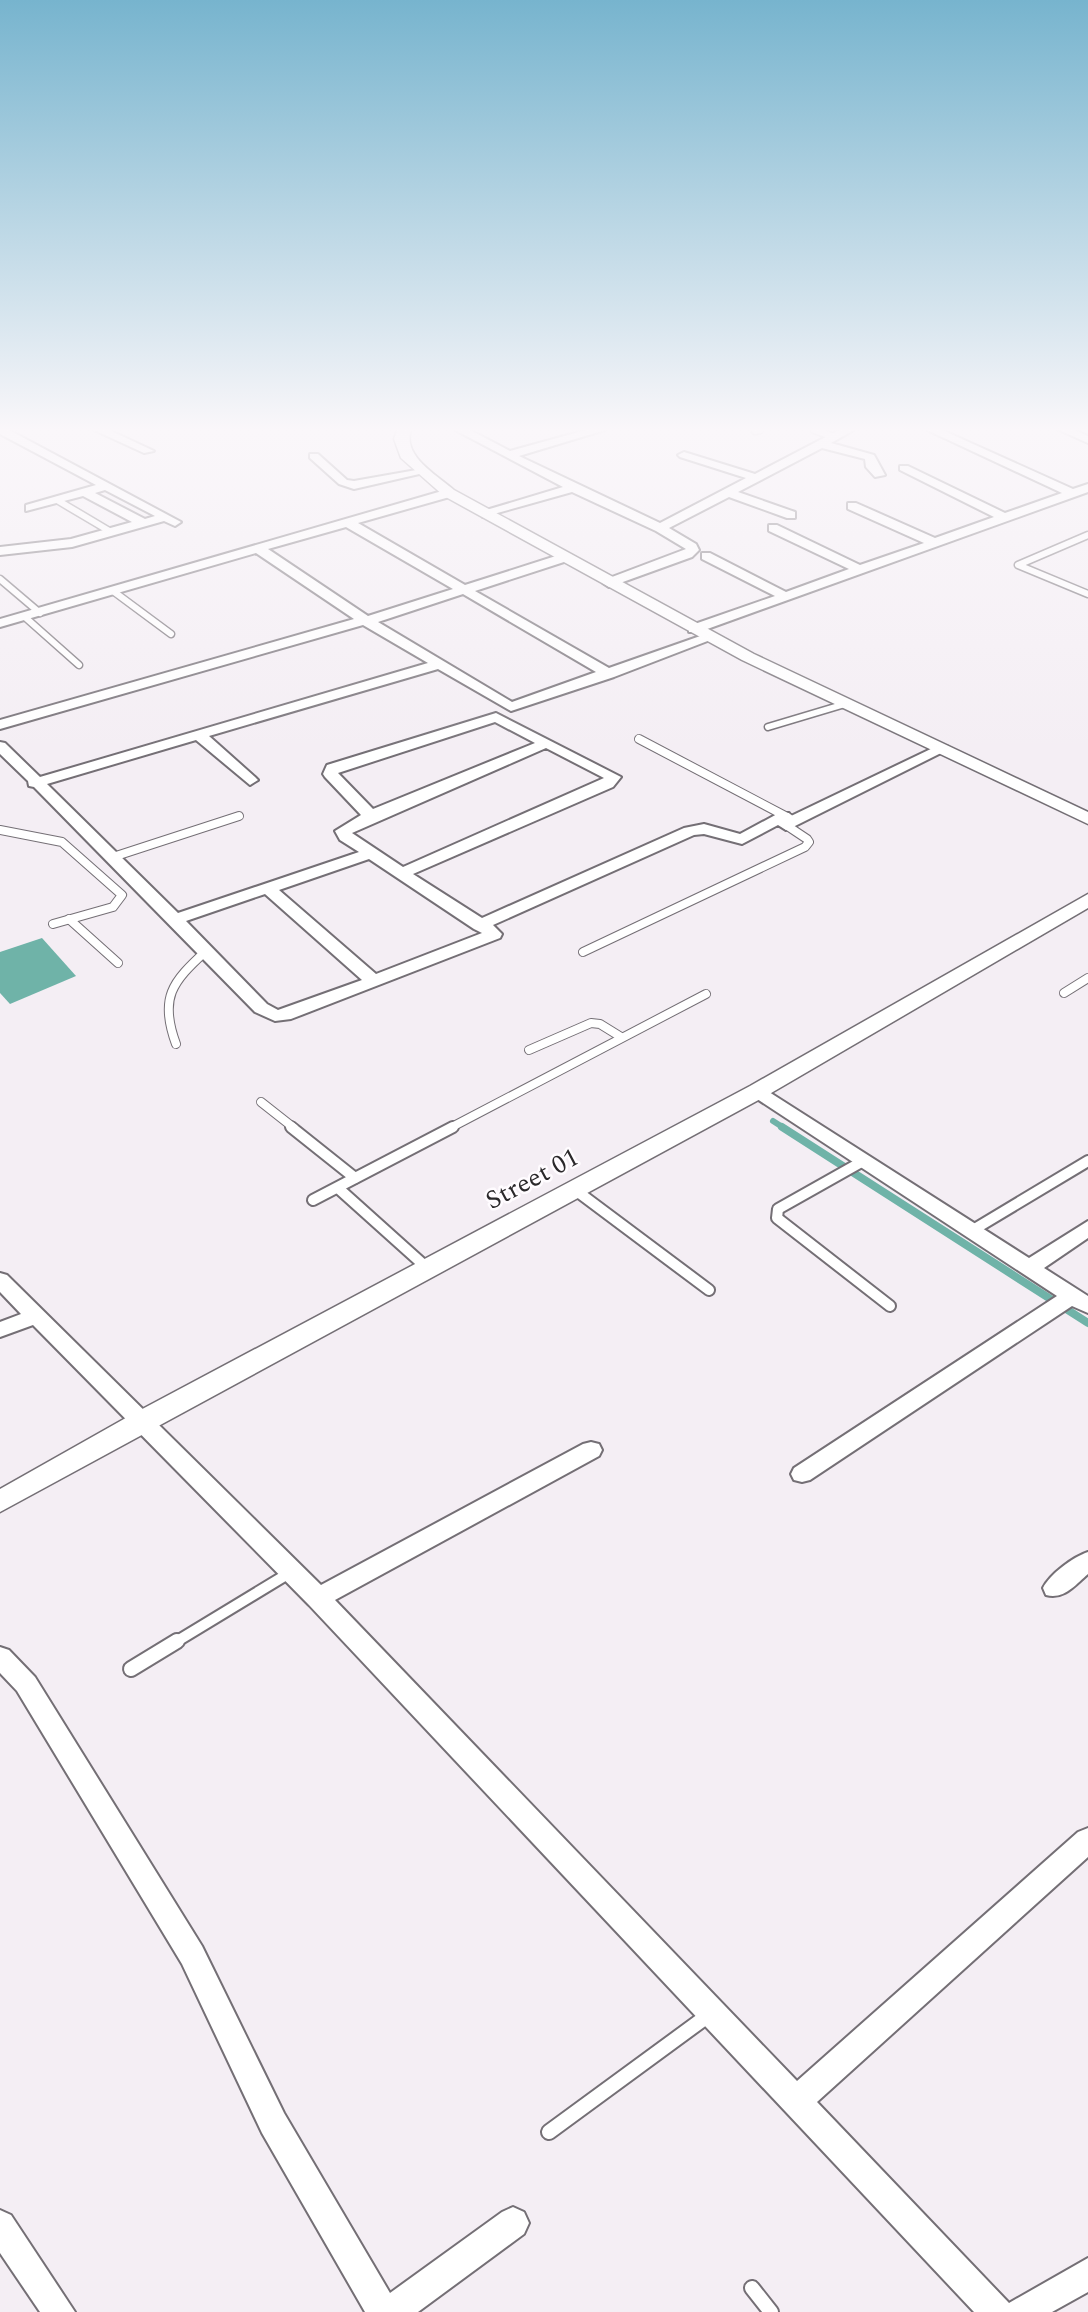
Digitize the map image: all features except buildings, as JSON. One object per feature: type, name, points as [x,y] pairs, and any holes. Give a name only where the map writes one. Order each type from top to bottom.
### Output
[{"type":"street","points":[[0,551],[72,543],[90,538]]},
{"type":"street","points":[[0,623],[26,618],[297,538]]},
{"type":"street","points":[[375,538],[609,674]]},
{"type":"street","points":[[528,538],[694,629],[1088,819]]},
{"type":"street","points":[[609,583],[693,550],[689,544],[678,538]]},
{"type":"street","points":[[793,538],[860,570]]},
{"type":"street","points":[[923,538],[934,543]]},
{"type":"street","points":[[694,629],[949,538]]},
{"type":"street","points":[[259,549],[366,621],[511,707],[711,637]]},
{"type":"street","points":[[706,556],[785,596]]},
{"type":"street","points":[[0,725],[366,621],[563,558]]},
{"type":"street","points":[[34,783],[437,665]]},
{"type":"street","points":[[371,816],[330,774],[332,768],[496,717],[613,777],[608,784],[402,873]]},
{"type":"street","points":[[197,734],[250,780]]},
{"type":"street","points":[[0,746],[34,783],[176,919],[261,1008],[275,1016],[299,1010],[494,934],[342,831],[371,816],[546,743]]},
{"type":"street","points":[[480,925],[691,831],[704,828],[743,839],[789,821],[942,749]]},
{"type":"street","points":[[176,919],[372,853]]},
{"type":"street","points":[[268,888],[374,981]]},
{"type":"street","name":"Street 01","points":[[0,1502],[426,1267],[758,1091],[1088,901]]},
{"type":"street","points":[[758,1091],[859,1163],[1031,1267],[1068,1304],[802,1474]]},
{"type":"street","points":[[1031,1267],[1088,1228]]},
{"type":"street","points":[[0,1280],[318,1598],[996,2312]]},
{"type":"street","points":[[0,1330],[36,1316]]},
{"type":"street","points":[[318,1598],[591,1450]]},
{"type":"street","points":[[1055,1588],[1088,1561]]},
{"type":"street","points":[[0,1657],[26,1685],[192,1955],[273,2123],[383,2312]]},
{"type":"street","points":[[798,2101],[1088,1840]]},
{"type":"street","points":[[391,2312],[513,2223]]},
{"type":"street","points":[[0,2226],[59,2312]]},
{"type":"street","points":[[1021,2312],[1088,2274]]},
{"type":"lane","points":[[1083,538],[1018,565],[1088,594]]},
{"type":"lane","points":[[0,579],[40,613]]},
{"type":"lane","points":[[113,591],[171,634]]},
{"type":"lane","points":[[26,618],[79,665]]},
{"type":"lane","points":[[768,727],[845,704]]},
{"type":"lane","points":[[583,952],[805,847],[809,842],[789,821],[639,739]]},
{"type":"lane","points":[[113,857],[239,816]]},
{"type":"lane","points":[[0,830],[62,842],[122,895],[113,907],[105,911],[53,924]]},
{"type":"lane","points":[[69,919],[118,963]]},
{"type":"lane","points":[[176,1044],[165,1020],[167,999],[186,970],[206,951]]},
{"type":"lane","points":[[1064,993],[1088,978]]},
{"type":"lane","points":[[313,1200],[706,994]]},
{"type":"lane","points":[[529,1050],[591,1023],[600,1024],[621,1037]]},
{"type":"lane","points":[[261,1102],[355,1178]]},
{"type":"lane","points":[[973,1230],[1088,1161]]},
{"type":"lane","points":[[859,1163],[778,1209],[777,1218],[784,1227],[890,1306]]},
{"type":"lane","points":[[338,1188],[426,1267]]},
{"type":"lane","points":[[573,1189],[709,1290]]},
{"type":"lane","points":[[131,1669],[291,1572]]},
{"type":"lane","points":[[550,2132],[713,2011]]},
{"type":"lane","points":[[752,2288],[771,2312]]},
{"type":"shaded area","points":[[42,938],[76,976],[10,1004],[0,993],[0,952]]},
{"type":"waterway","points":[[773,1121],[784,1128]]},
{"type":"waterway","points":[[782,1127],[1088,1323]]}]
